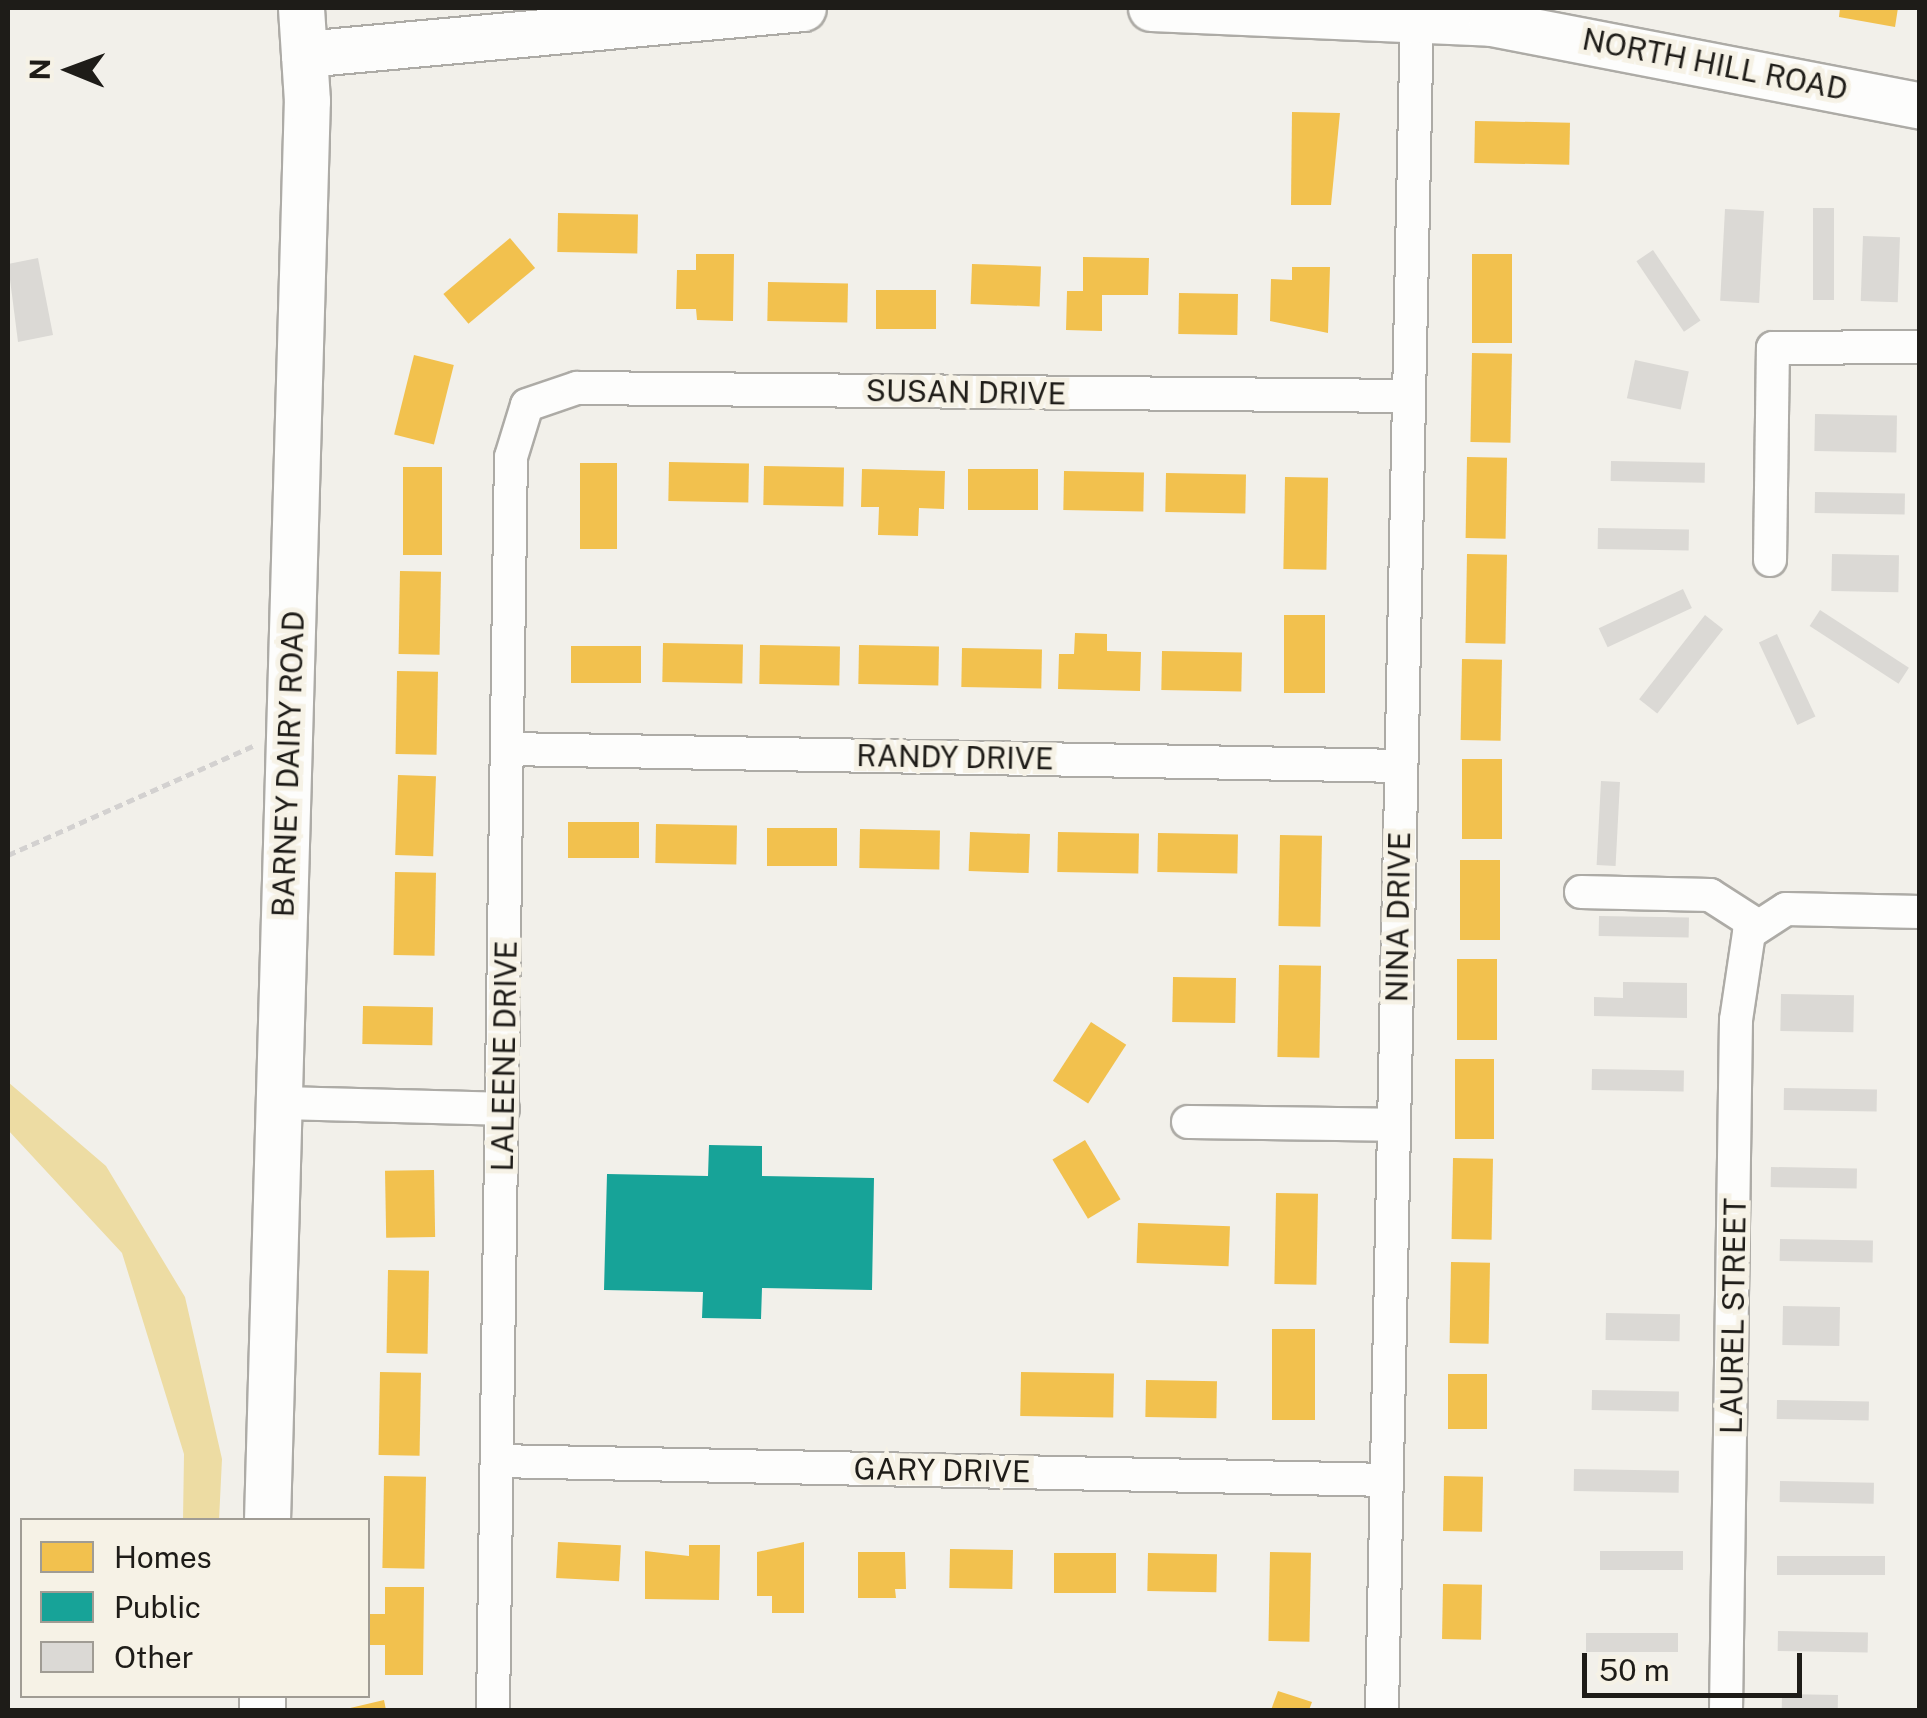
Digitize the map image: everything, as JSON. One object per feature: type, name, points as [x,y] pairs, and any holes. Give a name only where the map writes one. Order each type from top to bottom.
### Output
[{"type":"street","name":"BARNEY DAIRY ROAD","points":[[267,1518],[289,732],[304,54],[301,8]]},
{"type":"street","points":[[304,54],[803,8]]},
{"type":"street","name":"NORTH HILL ROAD","points":[[1150,8],[1417,17],[1678,55],[1920,106]]},
{"type":"street","name":"NINA DRIVE","points":[[1382,1710],[1417,17]]},
{"type":"street","points":[[1770,560],[1774,348],[1920,347]]},
{"type":"street","name":"SUSAN DRIVE","points":[[527,404],[577,388],[1408,396]]},
{"type":"street","name":"LALEENE DRIVE","points":[[493,1710],[511,456],[527,404]]},
{"type":"street","name":"RANDY DRIVE","points":[[508,748],[1401,766]]},
{"type":"street","points":[[1582,892],[1710,895],[1756,925],[1786,909],[1920,912]]},
{"type":"street","name":"LAUREL STREET","points":[[1726,1710],[1736,1020],[1756,925]]},
{"type":"street","points":[[279,1103],[503,1109]]},
{"type":"street","points":[[1188,1122],[1394,1125]]},
{"type":"street","name":"GARY DRIVE","points":[[497,1462],[1387,1480]]},
{"type":"path","points":[[8,855],[153,784],[289,732]]},
{"type":"shaded area","points":[[8,1082],[106,1166],[185,1297],[222,1459],[219,1518],[183,1518],[184,1454],[122,1253],[8,1130]]},
{"type":"building: Homes","points":[[1840,8],[1898,8],[1895,27],[1839,17]]},
{"type":"building: Homes","points":[[1292,112],[1340,113],[1331,205],[1291,205]]},
{"type":"building: Homes","points":[[1475,121],[1570,123],[1569,165],[1474,163]]},
{"type":"building: Homes","points":[[558,213],[638,214],[637,253],[557,252]]},
{"type":"building: Homes","points":[[510,238],[535,268],[468,324],[443,294]]},
{"type":"building: Homes","points":[[696,254],[734,254],[733,321],[697,320],[696,309],[676,309],[677,270],[696,270]]},
{"type":"building: Homes","points":[[1472,254],[1512,254],[1512,343],[1472,343]]},
{"type":"building: Homes","points":[[1083,257],[1149,258],[1148,295],[1102,295],[1102,331],[1066,330],[1067,291],[1083,291]]},
{"type":"building: Homes","points":[[972,264],[1041,266],[1040,306],[971,304]]},
{"type":"building: Homes","points":[[1292,267],[1330,267],[1328,333],[1270,321],[1271,279],[1292,280]]},
{"type":"building: Homes","points":[[768,282],[848,283],[847,322],[767,321]]},
{"type":"building: Homes","points":[[876,290],[936,290],[936,329],[876,329]]},
{"type":"building: Homes","points":[[1179,293],[1238,294],[1237,335],[1178,334]]},
{"type":"building: Homes","points":[[1472,353],[1512,354],[1510,443],[1470,442]]},
{"type":"building: Homes","points":[[414,355],[454,365],[434,444],[394,435]]},
{"type":"building: Homes","points":[[1467,457],[1507,458],[1506,539],[1466,538]]},
{"type":"building: Homes","points":[[669,462],[749,463],[748,502],[668,501]]},
{"type":"building: Homes","points":[[580,463],[617,463],[617,549],[580,549]]},
{"type":"building: Homes","points":[[764,466],[844,467],[843,506],[763,505]]},
{"type":"building: Homes","points":[[403,467],[442,467],[442,555],[403,555]]},
{"type":"building: Homes","points":[[862,469],[945,471],[944,509],[919,508],[918,536],[878,535],[879,507],[861,507]]},
{"type":"building: Homes","points":[[968,469],[1038,469],[1038,510],[968,510]]},
{"type":"building: Homes","points":[[1064,471],[1144,472],[1143,511],[1063,510]]},
{"type":"building: Homes","points":[[1166,473],[1246,474],[1245,513],[1165,512]]},
{"type":"building: Homes","points":[[1285,477],[1328,478],[1326,570],[1283,569]]},
{"type":"building: Homes","points":[[1467,554],[1507,555],[1505,644],[1465,643]]},
{"type":"building: Homes","points":[[400,571],[441,572],[440,655],[399,654]]},
{"type":"building: Homes","points":[[1284,615],[1325,615],[1325,693],[1284,693]]},
{"type":"building: Homes","points":[[1075,633],[1107,634],[1107,651],[1141,652],[1140,691],[1058,689],[1059,654],[1074,654]]},
{"type":"building: Homes","points":[[663,643],[743,644],[742,683],[662,682]]},
{"type":"building: Homes","points":[[760,645],[840,646],[839,685],[759,684]]},
{"type":"building: Homes","points":[[859,645],[939,646],[938,685],[858,684]]},
{"type":"building: Homes","points":[[571,646],[641,646],[641,683],[571,683]]},
{"type":"building: Homes","points":[[962,648],[1042,649],[1041,688],[961,687]]},
{"type":"building: Homes","points":[[1162,651],[1242,652],[1241,691],[1161,690]]},
{"type":"building: Homes","points":[[1462,659],[1502,660],[1501,741],[1461,740]]},
{"type":"building: Homes","points":[[397,671],[438,672],[437,755],[396,754]]},
{"type":"building: Homes","points":[[1462,759],[1502,759],[1502,839],[1462,839]]},
{"type":"building: Homes","points":[[398,775],[436,776],[433,856],[395,855]]},
{"type":"building: Homes","points":[[568,822],[639,822],[639,858],[568,858]]},
{"type":"building: Homes","points":[[656,824],[737,825],[736,864],[655,863]]},
{"type":"building: Homes","points":[[767,828],[837,828],[837,866],[767,866]]},
{"type":"building: Homes","points":[[860,829],[940,830],[939,869],[859,868]]},
{"type":"building: Homes","points":[[970,832],[1030,834],[1029,873],[969,871]]},
{"type":"building: Homes","points":[[1058,832],[1139,833],[1138,873],[1057,872]]},
{"type":"building: Homes","points":[[1158,833],[1238,834],[1237,873],[1157,872]]},
{"type":"building: Homes","points":[[1280,835],[1322,836],[1320,927],[1278,926]]},
{"type":"building: Homes","points":[[1460,860],[1500,860],[1500,940],[1460,940]]},
{"type":"building: Homes","points":[[395,872],[436,873],[435,956],[394,955]]},
{"type":"building: Homes","points":[[1457,959],[1497,959],[1497,1040],[1457,1040]]},
{"type":"building: Homes","points":[[1279,965],[1321,966],[1319,1058],[1277,1057]]},
{"type":"building: Homes","points":[[1173,977],[1236,978],[1235,1023],[1172,1022]]},
{"type":"building: Homes","points":[[363,1006],[433,1007],[432,1045],[362,1044]]},
{"type":"building: Homes","points":[[1091,1022],[1126,1045],[1088,1104],[1053,1081]]},
{"type":"building: Homes","points":[[1455,1059],[1494,1059],[1494,1139],[1455,1139]]},
{"type":"building: Homes","points":[[1085,1140],[1121,1199],[1088,1219],[1052,1160]]},
{"type":"building: Homes","points":[[1453,1158],[1493,1159],[1492,1240],[1452,1239]]},
{"type":"building: Homes","points":[[434,1170],[435,1237],[386,1238],[385,1171]]},
{"type":"building: Homes","points":[[1276,1193],[1318,1194],[1316,1285],[1274,1284]]},
{"type":"building: Homes","points":[[1138,1223],[1230,1226],[1229,1266],[1137,1263]]},
{"type":"building: Homes","points":[[1451,1262],[1490,1263],[1489,1344],[1450,1343]]},
{"type":"building: Homes","points":[[388,1270],[429,1271],[428,1354],[387,1353]]},
{"type":"building: Homes","points":[[1272,1329],[1315,1329],[1315,1420],[1272,1420]]},
{"type":"building: Homes","points":[[380,1372],[421,1373],[420,1456],[379,1455]]},
{"type":"building: Homes","points":[[1021,1372],[1114,1374],[1113,1418],[1020,1416]]},
{"type":"building: Homes","points":[[1448,1374],[1487,1374],[1487,1429],[1448,1429]]},
{"type":"building: Homes","points":[[1146,1380],[1217,1381],[1216,1418],[1145,1417]]},
{"type":"building: Homes","points":[[384,1476],[426,1477],[424,1569],[382,1568]]},
{"type":"building: Homes","points":[[1444,1476],[1483,1477],[1482,1532],[1443,1531]]},
{"type":"building: Homes","points":[[558,1542],[621,1545],[619,1581],[556,1578]]},
{"type":"building: Homes","points":[[804,1542],[804,1613],[772,1613],[772,1596],[757,1596],[757,1552]]},
{"type":"building: Homes","points":[[689,1545],[720,1545],[719,1600],[645,1599],[645,1551],[689,1556]]},
{"type":"building: Homes","points":[[950,1549],[1013,1550],[1012,1589],[949,1588]]},
{"type":"building: Homes","points":[[858,1552],[905,1552],[906,1589],[895,1589],[896,1598],[858,1598]]},
{"type":"building: Homes","points":[[1270,1552],[1311,1553],[1309,1642],[1268,1641]]},
{"type":"building: Homes","points":[[1054,1553],[1116,1553],[1116,1593],[1054,1593]]},
{"type":"building: Homes","points":[[1148,1553],[1217,1554],[1216,1592],[1147,1591]]},
{"type":"building: Homes","points":[[1443,1584],[1482,1585],[1481,1640],[1442,1639]]},
{"type":"building: Homes","points":[[385,1587],[424,1587],[423,1675],[385,1675],[385,1645],[370,1645],[370,1614],[385,1614]]},
{"type":"building: Homes","points":[[1278,1691],[1312,1702],[1309,1710],[1271,1710]]},
{"type":"building: Homes","points":[[384,1700],[386,1710],[346,1710],[346,1709]]},
{"type":"building: Public","points":[[709,1145],[762,1146],[762,1176],[874,1178],[872,1290],[762,1288],[761,1319],[702,1318],[703,1292],[604,1290],[607,1174],[708,1176]]},
{"type":"building: Other","points":[[1813,208],[1834,208],[1834,300],[1813,300]]},
{"type":"building: Other","points":[[1725,209],[1764,211],[1759,303],[1720,301]]},
{"type":"building: Other","points":[[1863,236],[1900,237],[1898,302],[1861,301]]},
{"type":"building: Other","points":[[1653,250],[1701,320],[1684,332],[1636,261]]},
{"type":"building: Other","points":[[38,258],[53,335],[18,342],[8,264]]},
{"type":"building: Other","points":[[1635,360],[1689,371],[1681,410],[1627,398]]},
{"type":"building: Other","points":[[1815,414],[1897,415],[1896,452],[1814,451]]},
{"type":"building: Other","points":[[1611,461],[1705,463],[1705,483],[1611,481]]},
{"type":"building: Other","points":[[1815,492],[1905,494],[1905,515],[1815,513]]},
{"type":"building: Other","points":[[1598,528],[1689,530],[1689,551],[1598,549]]},
{"type":"building: Other","points":[[1832,554],[1899,555],[1898,592],[1831,591]]},
{"type":"building: Other","points":[[1683,589],[1692,608],[1608,647],[1599,628]]},
{"type":"building: Other","points":[[1820,610],[1909,668],[1899,684],[1810,626]]},
{"type":"building: Other","points":[[1705,615],[1723,629],[1657,713],[1639,699]]},
{"type":"building: Other","points":[[1777,634],[1815,716],[1797,725],[1759,642]]},
{"type":"building: Other","points":[[1601,781],[1620,782],[1616,866],[1597,865]]},
{"type":"building: Other","points":[[1599,916],[1689,918],[1689,938],[1599,936]]},
{"type":"building: Other","points":[[1623,982],[1687,983],[1687,1018],[1594,1016],[1594,997],[1623,998]]},
{"type":"building: Other","points":[[1781,994],[1854,995],[1853,1032],[1780,1031]]},
{"type":"building: Other","points":[[1592,1069],[1684,1071],[1684,1092],[1592,1090]]},
{"type":"building: Other","points":[[1784,1088],[1877,1090],[1877,1112],[1784,1110]]},
{"type":"building: Other","points":[[1771,1167],[1857,1169],[1857,1188],[1771,1187]]},
{"type":"building: Other","points":[[1780,1239],[1873,1241],[1873,1263],[1780,1261]]},
{"type":"building: Other","points":[[1783,1306],[1840,1307],[1839,1346],[1782,1345]]},
{"type":"building: Other","points":[[1606,1313],[1680,1314],[1680,1341],[1606,1340]]},
{"type":"building: Other","points":[[1592,1390],[1679,1392],[1679,1412],[1592,1410]]},
{"type":"building: Other","points":[[1777,1400],[1869,1402],[1869,1421],[1777,1419]]},
{"type":"building: Other","points":[[1574,1469],[1679,1471],[1679,1493],[1574,1491]]},
{"type":"building: Other","points":[[1780,1481],[1874,1483],[1874,1504],[1780,1502]]},
{"type":"building: Other","points":[[1600,1551],[1683,1551],[1683,1570],[1600,1570]]},
{"type":"building: Other","points":[[1777,1556],[1885,1556],[1885,1575],[1777,1575]]},
{"type":"building: Other","points":[[1778,1631],[1868,1633],[1868,1653],[1778,1651]]},
{"type":"building: Other","points":[[1586,1633],[1678,1633],[1678,1652],[1586,1652]]},
{"type":"building: Other","points":[[1782,1694],[1838,1695],[1838,1710],[1782,1710]]}]
